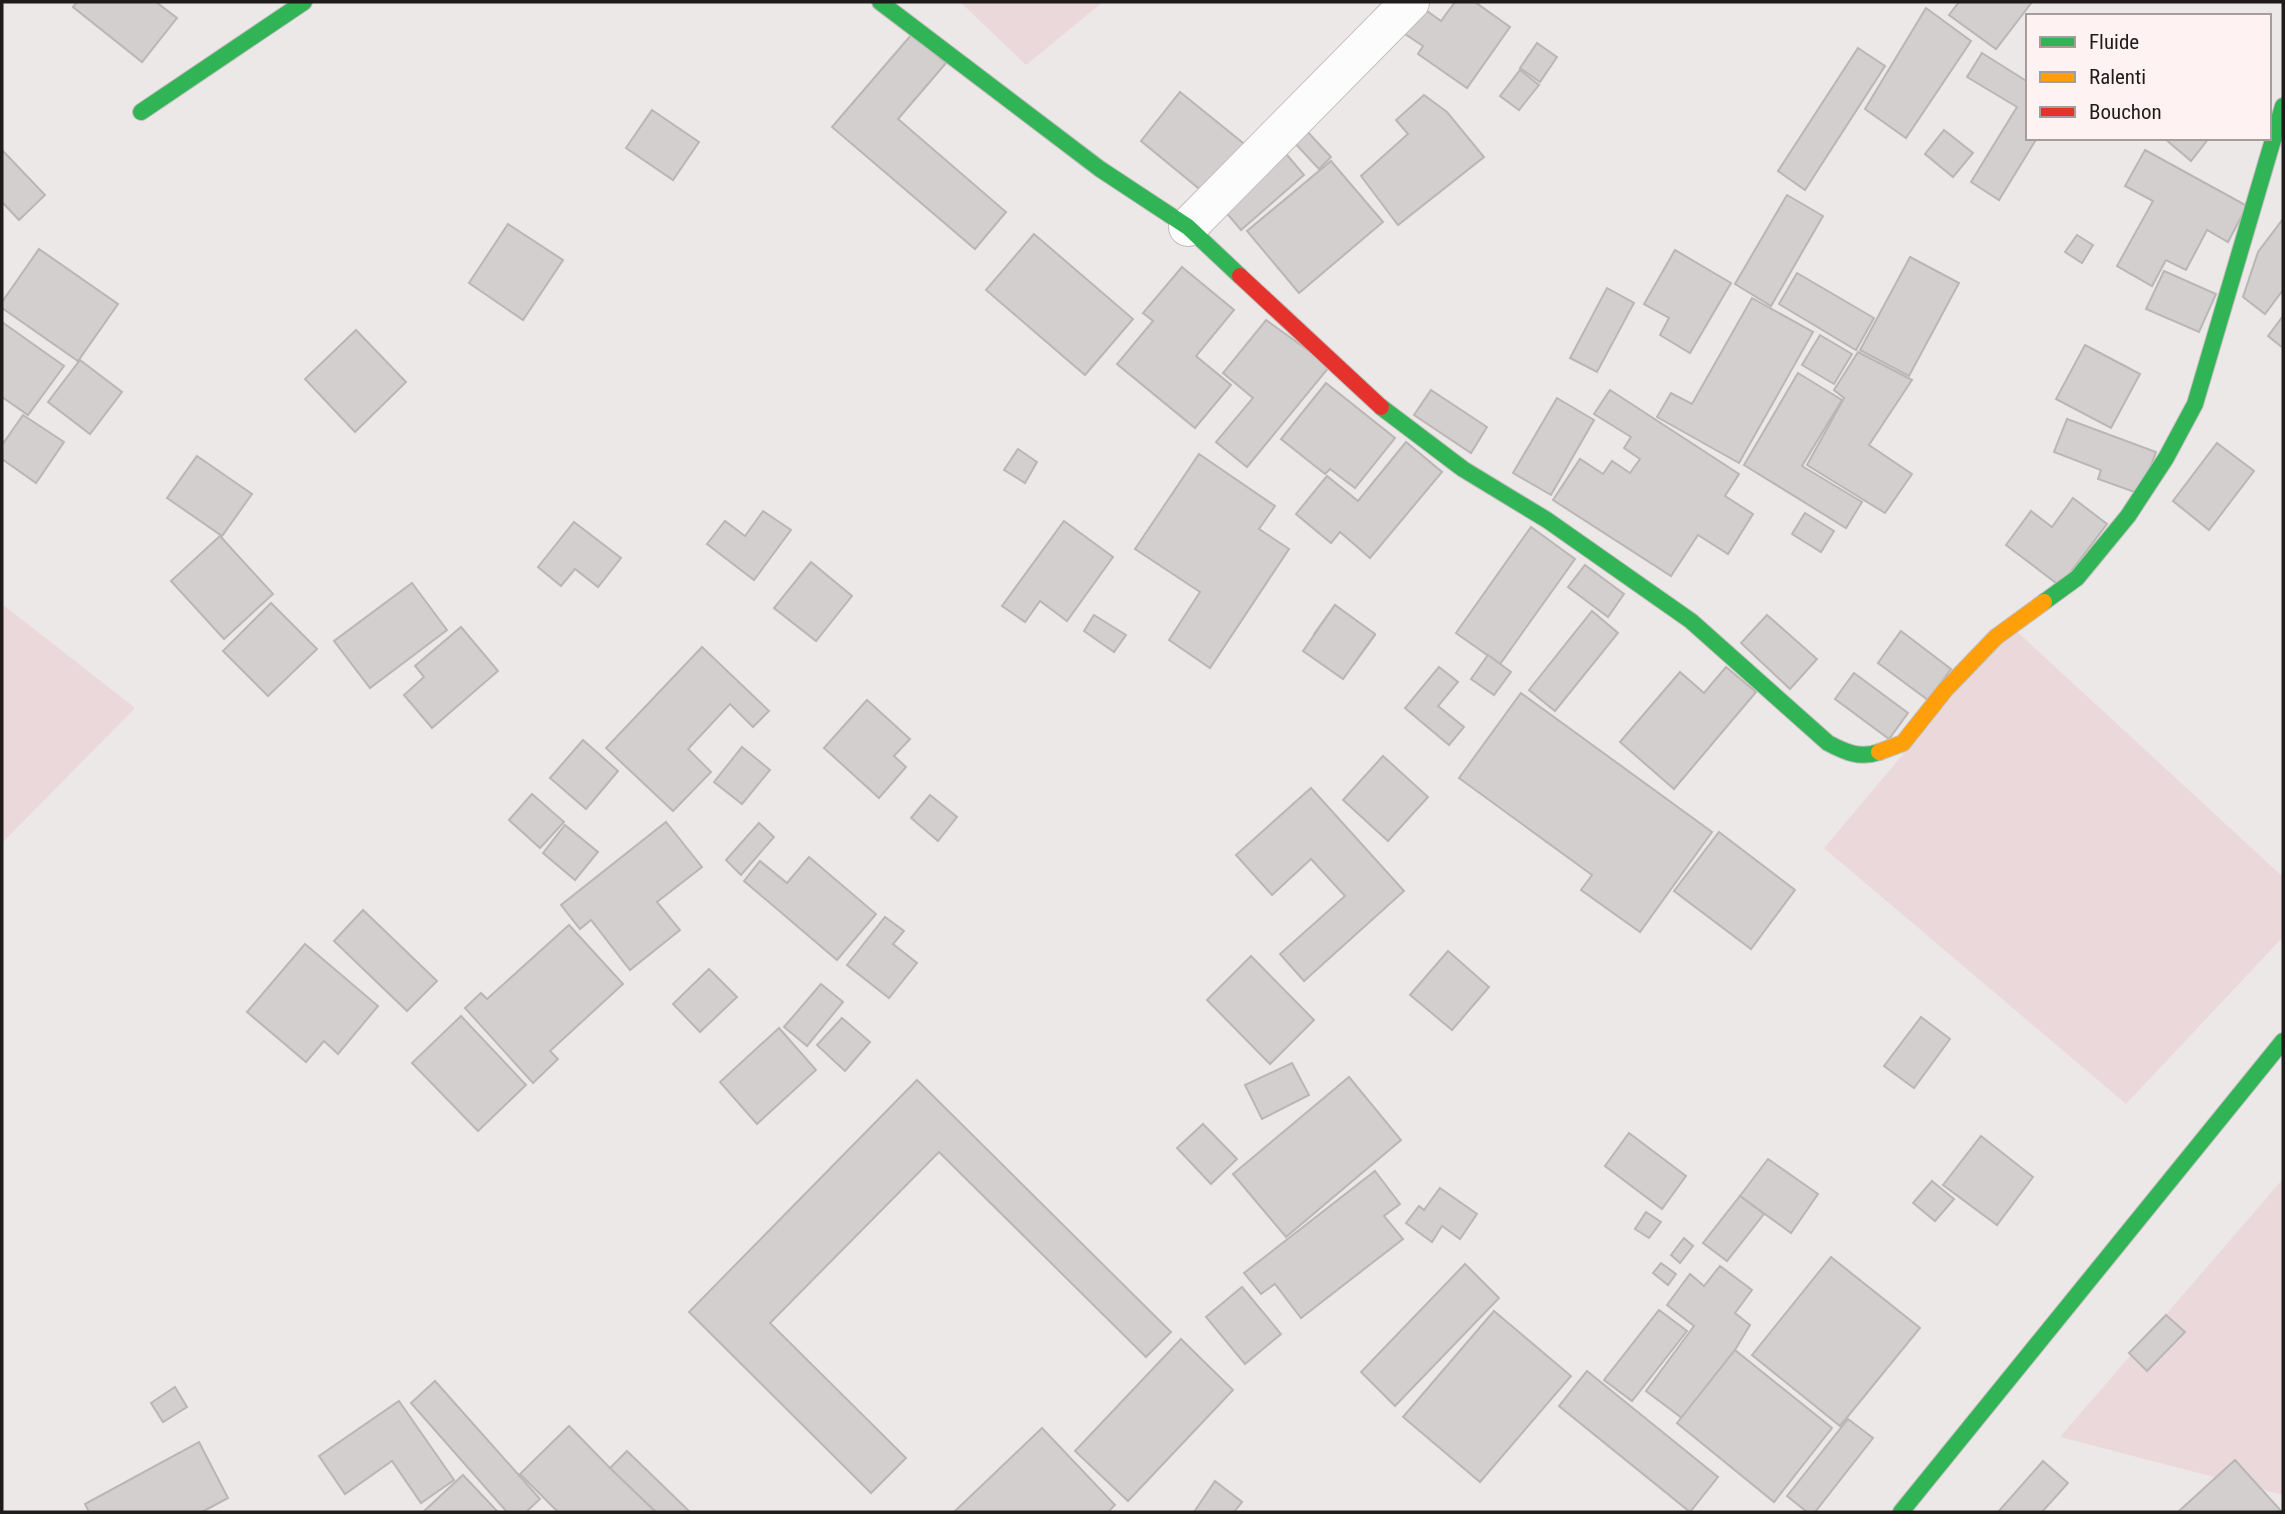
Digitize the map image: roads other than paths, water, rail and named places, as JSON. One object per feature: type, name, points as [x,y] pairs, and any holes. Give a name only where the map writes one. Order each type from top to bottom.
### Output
[{"type":"street","points":[[141,112],[304,2]]},
{"type":"street","points":[[880,2],[1100,169],[1188,227],[1396,421],[1463,469],[1547,520],[1691,621],[1828,743],[1847,753],[1868,756],[1902,743],[1946,689],[1996,638],[2077,578],[2128,516],[2166,458],[2195,404],[2283,106]]},
{"type":"street","points":[[1188,227],[1410,2]]},
{"type":"street","points":[[1901,1512],[2283,1041]]}]
